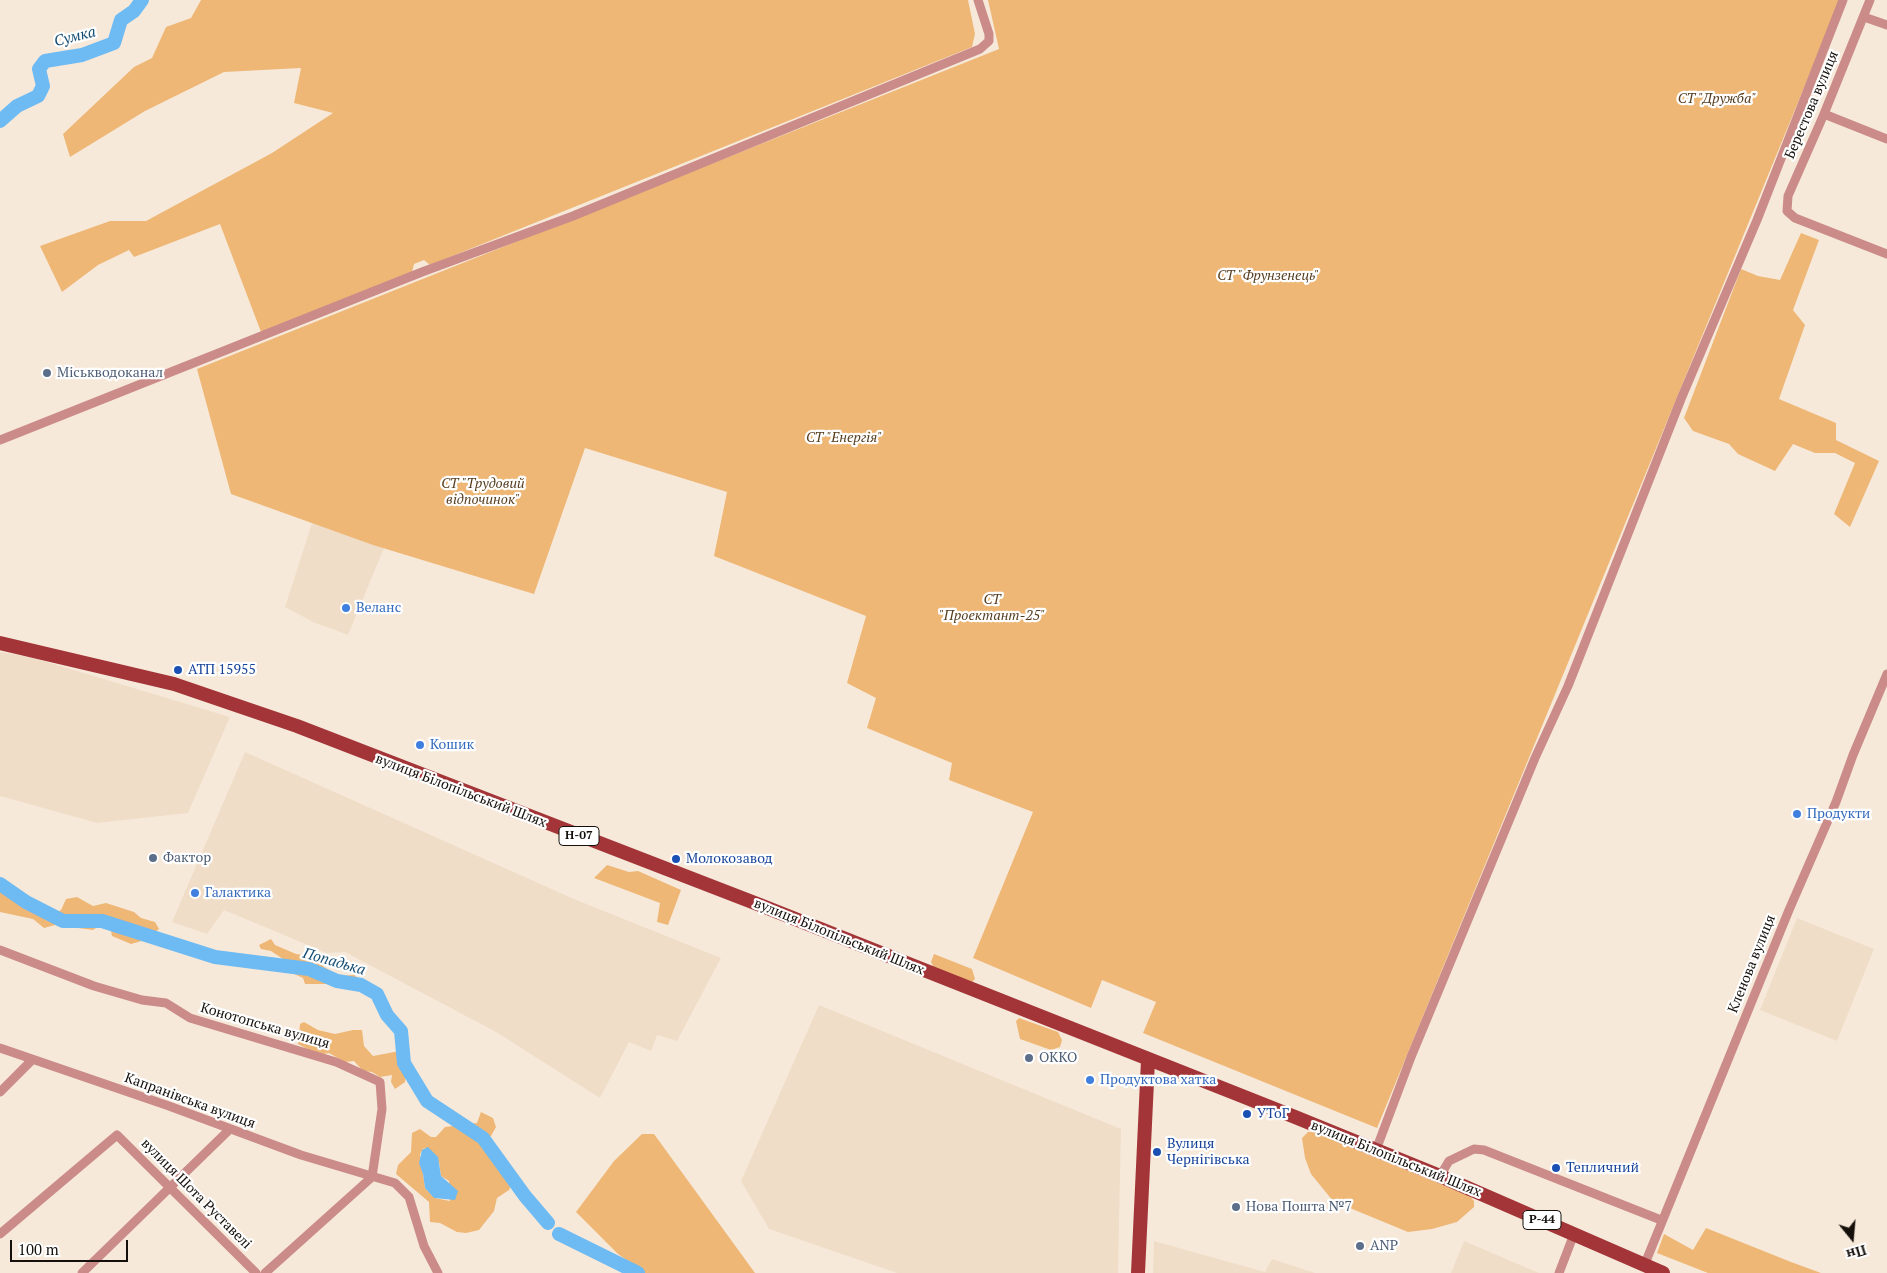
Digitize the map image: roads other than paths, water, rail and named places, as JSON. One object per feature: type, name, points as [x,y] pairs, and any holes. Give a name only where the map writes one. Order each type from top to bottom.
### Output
[{"type":"main road","name":"вулиця Білопільський Шлях","points":[[0,643],[174,684],[254,710],[760,905],[1376,1150],[1663,1273]]},
{"type":"main road","points":[[1138,1273],[1148,1060]]},
{"type":"street","points":[[0,440],[422,272],[574,216],[980,49],[989,41],[989,34],[978,0]]},
{"type":"street","points":[[1376,1150],[1418,1039],[1531,766],[1568,686],[1681,399],[1756,220],[1843,0]]},
{"type":"street","name":"Берестова вулиця","points":[[1870,0],[1824,114],[1788,196],[1787,212],[1795,218],[1887,254]]},
{"type":"street","points":[[1864,17],[1887,25]]},
{"type":"street","points":[[1824,114],[1887,139]]},
{"type":"street","name":"Кленова вулиця","points":[[1644,1266],[1661,1220],[1795,895],[1836,802],[1853,755],[1887,674]]},
{"type":"street","name":"Конотопська вулиця","points":[[0,950],[94,986],[142,1000],[166,1003],[190,1018],[336,1062],[380,1082],[382,1109],[372,1177]]},
{"type":"street","name":"Капранівська вулиця","points":[[0,1048],[169,1106],[301,1155],[395,1183],[410,1197],[424,1246],[438,1273]]},
{"type":"street","points":[[0,1092],[32,1060]]},
{"type":"street","points":[[82,1273],[230,1129]]},
{"type":"street","name":"вулиця Шота Руставелі","points":[[0,1234],[116,1135],[256,1273]]},
{"type":"street","points":[[1440,1176],[1449,1161],[1474,1149],[1484,1150],[1661,1220]]},
{"type":"street","points":[[265,1273],[372,1177]]},
{"type":"street","points":[[1559,1273],[1574,1234]]},
{"type":"water","points":[[428,1147],[438,1157],[441,1176],[458,1191],[455,1200],[434,1198],[425,1188],[419,1163],[422,1150]]},
{"type":"waterway","name":"Сумка","points":[[0,121],[17,106],[38,96],[43,86],[39,69],[45,61],[82,55],[114,43],[121,20],[134,11],[142,0]]},
{"type":"waterway","name":"Попадька","points":[[0,884],[26,902],[63,921],[102,921],[215,957],[309,969],[337,981],[361,985],[377,994],[387,1015],[401,1031],[404,1063],[427,1101],[483,1138],[525,1196],[548,1223]]},
{"type":"waterway","name":"Попадька","points":[[559,1234],[638,1273]]},
{"type":"place","name":"Міськводоканал","points":[[47,373]]},
{"type":"place","name":"Веланс","points":[[346,608]]},
{"type":"place","name":"АТП 15955","points":[[178,670]]},
{"type":"place","name":"Кошик","points":[[420,745]]},
{"type":"place","name":"Продукти","points":[[1797,814]]},
{"type":"place","name":"Фактор","points":[[153,858]]},
{"type":"place","name":"Молокозавод","points":[[676,859]]},
{"type":"place","name":"Галактика","points":[[195,893]]},
{"type":"place","name":"ОККО","points":[[1029,1058]]},
{"type":"place","name":"Продуктова хатка","points":[[1090,1080]]},
{"type":"place","name":"УТоГ","points":[[1247,1114]]},
{"type":"place","name":"Вулиця Чернігівська","points":[[1157,1152]]},
{"type":"place","name":"Тепличний","points":[[1556,1168]]},
{"type":"place","name":"Нова Пошта №7","points":[[1236,1207]]},
{"type":"place","name":"ANP","points":[[1360,1246]]},
{"type":"park label","name":"СТ \"Дружба\"","points":[[1717,99]]},
{"type":"park label","name":"СТ \"Фрунзенець\"","points":[[1268,276]]},
{"type":"park label","name":"СТ \"Енергія\"","points":[[844,438]]},
{"type":"park label","name":"СТ \"Трудовий відпочинок\"","points":[[483,492]]},
{"type":"park label","name":"СТ \"Проектант-25\"","points":[[992,608]]}]
